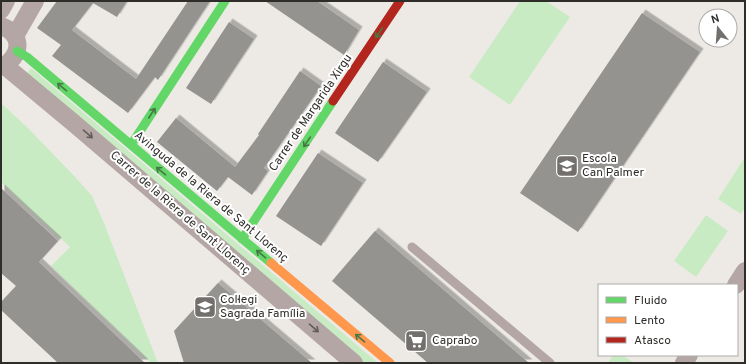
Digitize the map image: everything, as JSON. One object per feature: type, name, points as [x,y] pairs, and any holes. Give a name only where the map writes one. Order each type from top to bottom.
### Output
[{"type":"street","points":[[1,10],[6,1]]},
{"type":"street","points":[[2,65],[9,62],[14,57],[11,37],[35,1]]},
{"type":"street","points":[[131,145],[225,1]]},
{"type":"street","name":"Carrer de Margarida Xirgu","points":[[242,239],[400,1]]},
{"type":"street","name":"Avinguda de la Riera de Sant Llorenç","points":[[11,37],[27,57],[390,363]]},
{"type":"street","name":"Carrer de la Riera de Sant Llorenç","points":[[2,65],[76,125],[354,363]]},
{"type":"street","points":[[737,284],[745,271]]},
{"type":"lane","points":[[412,247],[550,363]]},
{"type":"green space","points":[[520,1],[546,1],[570,17],[510,105],[469,77]]},
{"type":"green space","points":[[31,68],[378,363],[363,363],[25,76]]},
{"type":"green space","points":[[1,103],[29,129],[92,196],[104,223],[158,363],[151,363],[51,266],[70,247],[1,182]]},
{"type":"green space","points":[[745,157],[745,208],[741,214],[718,199]]},
{"type":"green space","points":[[706,215],[728,231],[696,277],[674,261]]},
{"type":"green space","points":[[612,356],[624,356],[634,363],[608,363]]},
{"type":"building","points":[[57,1],[127,1],[117,17],[93,3],[72,30],[136,79],[188,1],[210,1],[158,80],[155,77],[128,113],[52,56],[61,45],[37,28]]},
{"type":"building","points":[[265,1],[317,1],[359,30],[344,55]]},
{"type":"building","points":[[642,13],[700,52],[578,232],[520,193]]},
{"type":"building","points":[[229,22],[254,39],[211,104],[186,88]]},
{"type":"building","points":[[383,62],[427,92],[378,162],[335,133]]},
{"type":"building","points":[[300,71],[321,86],[264,168],[268,171],[252,195],[228,177],[217,191],[157,142],[176,118],[235,167],[259,135],[258,134]]},
{"type":"building","points":[[318,153],[363,183],[321,246],[276,216]]},
{"type":"building","points":[[1,188],[58,241],[39,262],[145,363],[58,363],[1,310],[1,302],[16,286],[1,273]]},
{"type":"building","points":[[375,231],[529,363],[428,363],[332,281]]},
{"type":"building","name":"Col·legi Sagrada Família","points":[[218,283],[312,363],[184,363],[174,331]]},
{"type":"traffic: fast","points":[[131,145],[225,1]]},
{"type":"traffic: fast","points":[[17,51],[27,57],[271,263]]},
{"type":"traffic: fast","points":[[242,239],[333,101]]},
{"type":"traffic: slow","points":[[271,263],[390,363]]},
{"type":"traffic: jam","points":[[333,101],[400,1]]},
{"type":"place","name":"Escola Can Palmer","points":[[567,166]]},
{"type":"place","name":"Col·legi Sagrada Família","points":[[205,307]]},
{"type":"place","name":"Caprabo","points":[[416,341]]}]
